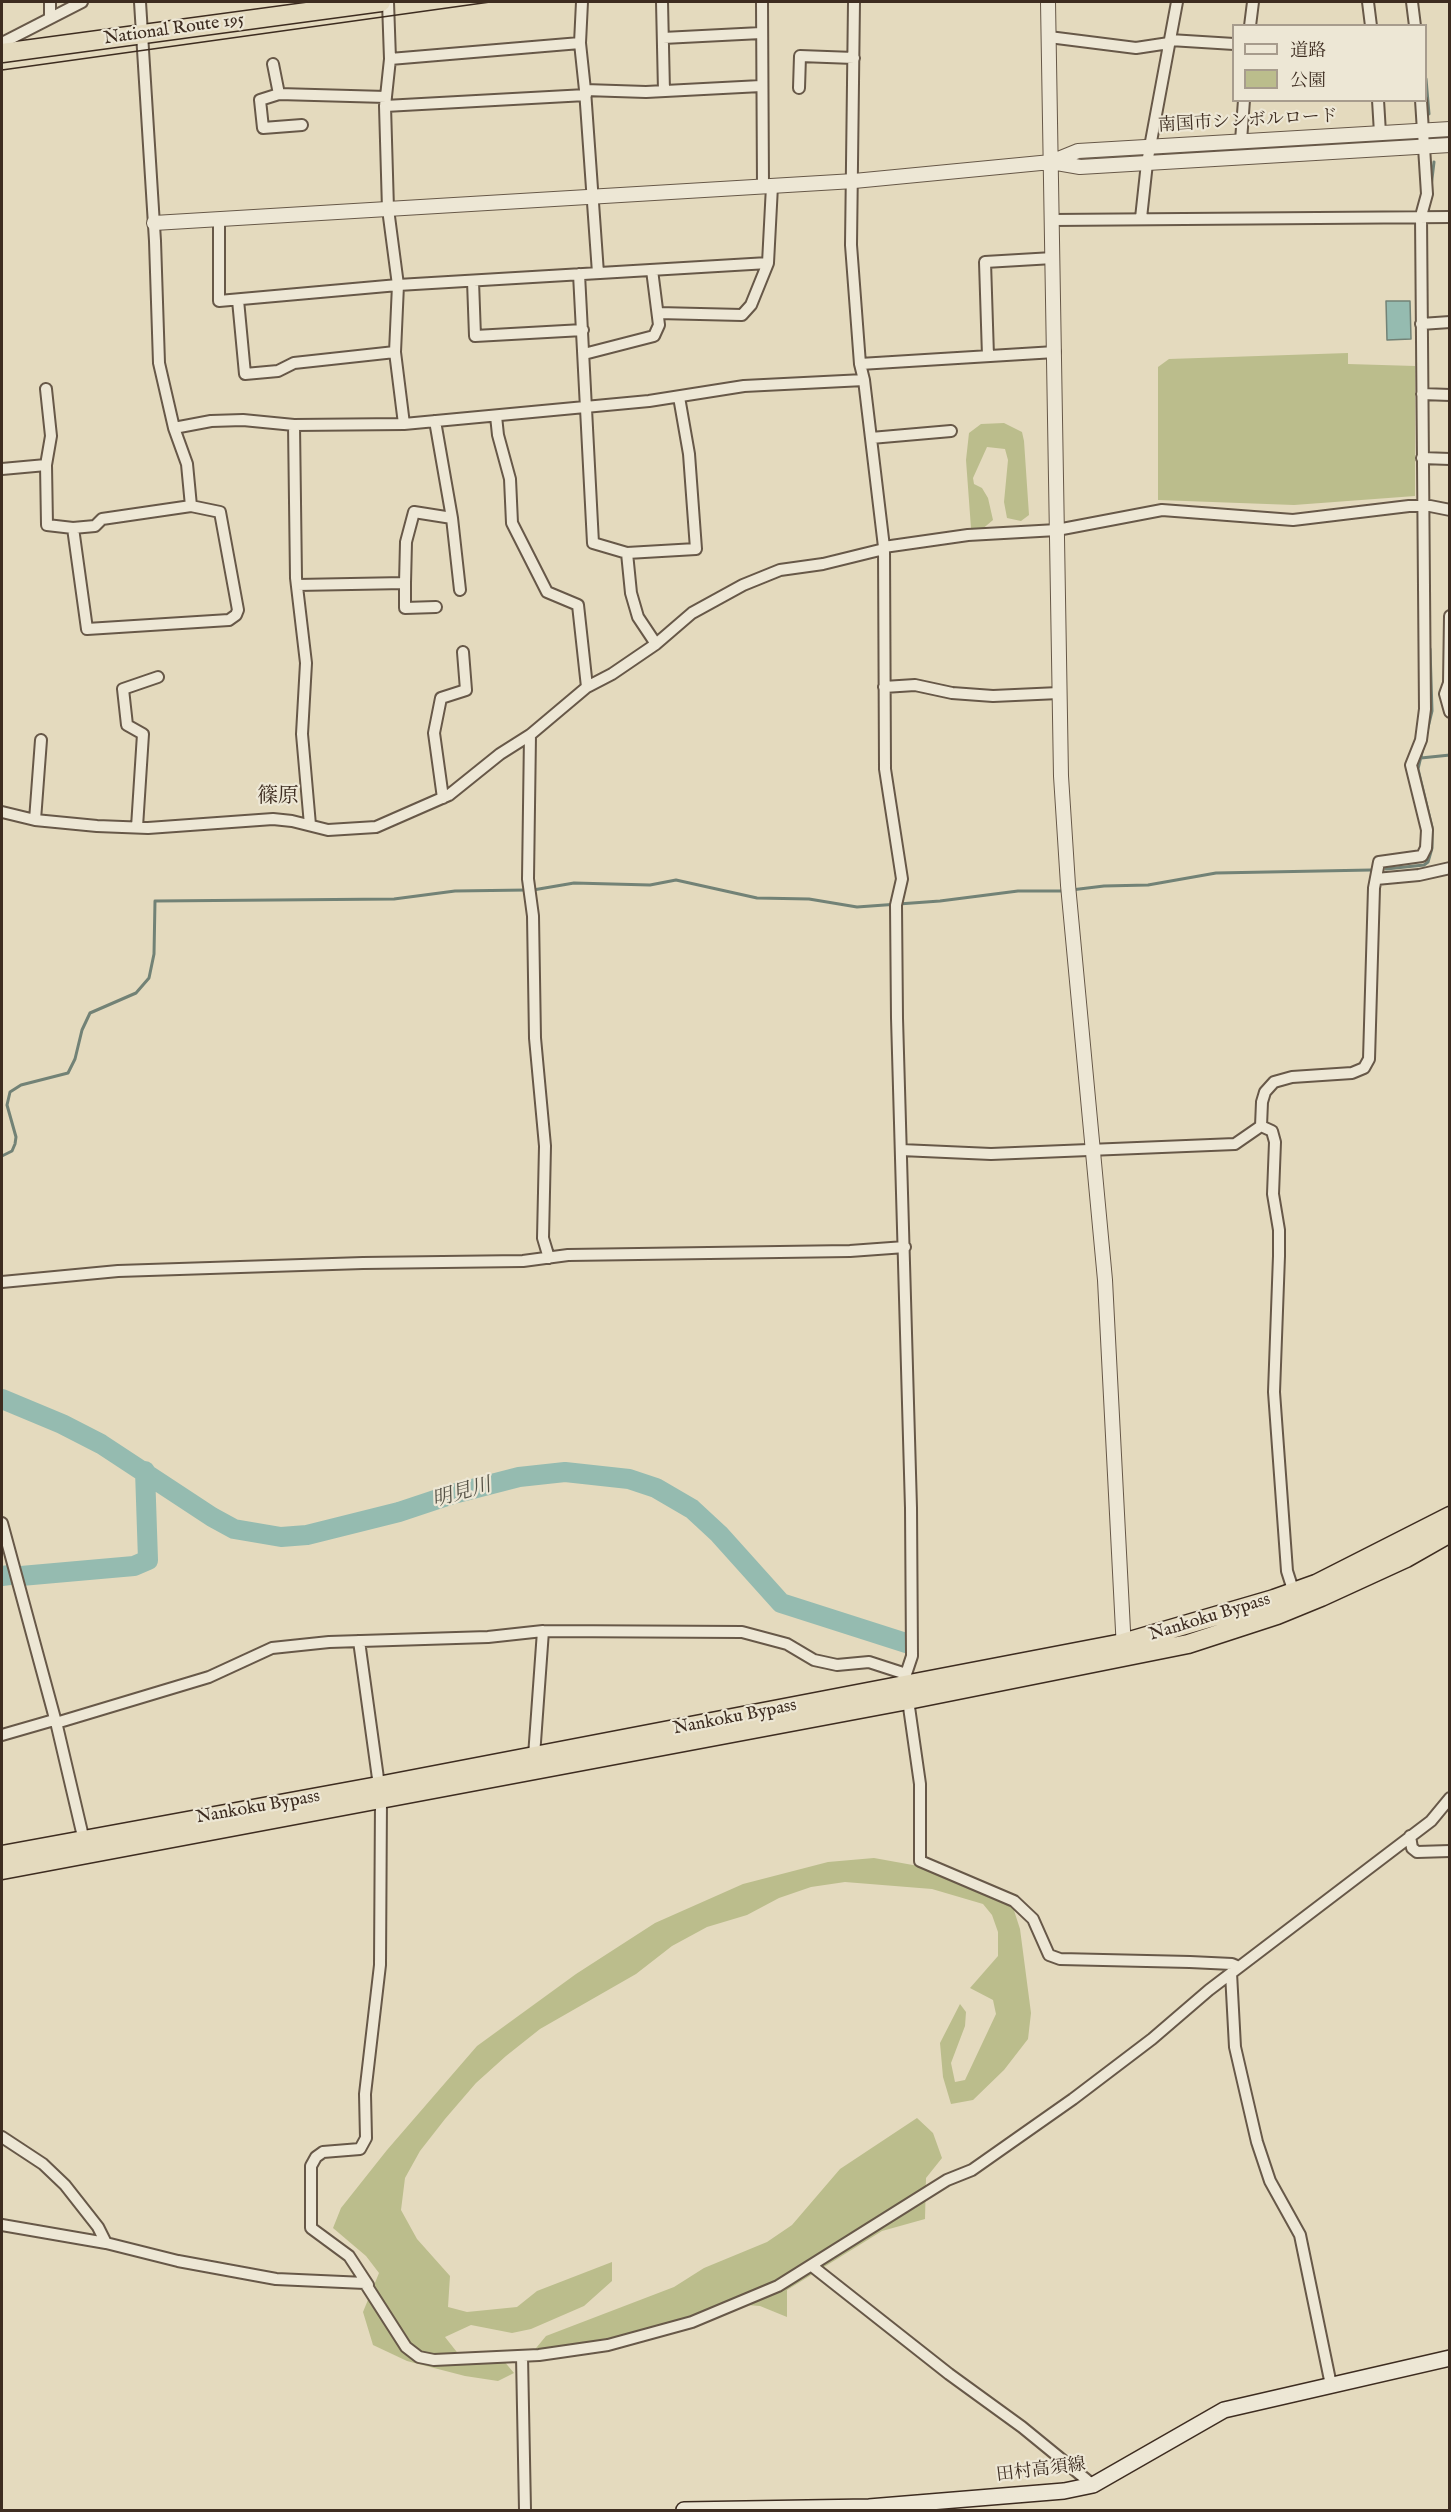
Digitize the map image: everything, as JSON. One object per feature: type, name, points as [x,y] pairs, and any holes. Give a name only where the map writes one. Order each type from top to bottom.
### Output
[{"type":"highway","name":"National Route 195","points":[[2,53],[143,34],[313,6],[381,2]]},
{"type":"highway","name":"Nankoku Bypass","points":[[1296,1599],[1347,1569],[1449,1516]]},
{"type":"highway","name":"Nankoku Bypass","points":[[379,1793],[534,1756],[906,1687],[1124,1651],[1188,1644],[1296,1599],[1406,1558],[1449,1533]]},
{"type":"highway","name":"Nankoku Bypass","points":[[2,1870],[86,1847],[379,1793],[906,1687]]},
{"type":"highway","name":"Nankoku Bypass","points":[[2,1855],[86,1847]]},
{"type":"main road","name":"田村高須線","points":[[684,2511],[869,2507],[1064,2491],[1093,2485],[1224,2410],[1449,2358]]},
{"type":"street","points":[[50,2],[50,16]]},
{"type":"street","points":[[2,43],[50,16],[82,2]]},
{"type":"street","points":[[140,2],[154,223],[159,363],[174,428],[187,464],[191,506]]},
{"type":"street","points":[[388,2],[390,59],[385,102],[388,209],[398,285],[395,352],[404,424]]},
{"type":"street","points":[[582,2],[580,43],[586,92],[591,197],[598,273]]},
{"type":"street","points":[[662,2],[664,92]]},
{"type":"street","points":[[658,313],[742,315],[751,305],[768,263],[767,186],[761,86],[762,2]]},
{"type":"street","points":[[854,2],[854,181],[850,202],[851,245],[860,364],[864,380],[884,548],[885,769],[902,879],[896,903],[912,1645],[906,1687],[911,1736],[920,1784],[920,1861],[1014,1901],[1033,1919],[1049,1955],[1060,1959],[1232,1964],[1235,1970],[1235,2047],[1257,2142],[1270,2181],[1300,2235],[1331,2385]]},
{"type":"street","points":[[1048,2],[1058,530],[1060,776],[1068,890],[1105,1280],[1124,1651]]},
{"type":"street","points":[[1141,218],[1147,163],[1177,2]]},
{"type":"street","points":[[1250,24],[1253,2]]},
{"type":"street","points":[[1368,2],[1371,24]]},
{"type":"street","points":[[1412,2],[1415,24]]},
{"type":"street","points":[[663,38],[762,33]]},
{"type":"street","points":[[1049,37],[1136,48],[1169,42],[1232,44]]},
{"type":"street","points":[[390,59],[580,43]]},
{"type":"street","points":[[799,88],[800,56],[854,57]]},
{"type":"street","points":[[273,64],[279,94]]},
{"type":"street","points":[[302,125],[263,128],[260,100],[279,94],[385,102],[586,92],[664,92],[761,86]]},
{"type":"street","points":[[1241,141],[1244,102]]},
{"type":"street","points":[[1378,102],[1380,133]]},
{"type":"street","points":[[1261,1126],[1262,1102],[1265,1092],[1274,1082],[1292,1077],[1352,1073],[1364,1068],[1369,1059],[1376,879],[1379,862],[1422,856],[1426,848],[1427,830],[1411,765],[1421,740],[1425,709],[1421,216],[1427,194],[1421,102]]},
{"type":"street","name":"南国市シンボルロード","points":[[1051,162],[1078,151],[1449,129]]},
{"type":"street","name":"南国市シンボルロード","points":[[1051,162],[1080,167],[1449,145]]},
{"type":"street","points":[[154,223],[854,181],[1051,162]]},
{"type":"street","points":[[1052,220],[1449,217]]},
{"type":"street","points":[[219,219],[219,301],[398,285],[768,263]]},
{"type":"street","points":[[988,356],[985,262],[1053,258]]},
{"type":"street","points":[[584,354],[654,336],[658,331],[658,313],[652,270]]},
{"type":"street","points":[[579,274],[588,407],[593,543],[627,553],[696,549],[689,454],[679,397]]},
{"type":"street","points":[[472,281],[475,336],[583,330]]},
{"type":"street","points":[[238,300],[244,374],[278,371],[294,363],[395,352]]},
{"type":"street","points":[[1421,324],[1449,322]]},
{"type":"street","points":[[860,364],[1055,352]]},
{"type":"street","points":[[174,428],[211,421],[294,425],[435,422],[679,397],[744,386],[864,380]]},
{"type":"street","points":[[46,389],[51,436],[46,465],[47,525],[73,528],[95,526],[102,519],[191,506],[220,512],[238,610],[229,620],[87,629],[73,528]]},
{"type":"street","points":[[1422,394],[1449,395]]},
{"type":"street","points":[[496,416],[498,435],[510,479],[512,524],[547,592],[578,605],[587,687]]},
{"type":"street","points":[[435,422],[452,518],[460,590]]},
{"type":"street","points":[[294,425],[297,585],[305,643],[302,734],[310,825]]},
{"type":"street","points":[[871,438],[951,431]]},
{"type":"street","points":[[1422,458],[1449,459]]},
{"type":"street","points":[[2,469],[46,465]]},
{"type":"street","points":[[2,812],[35,820],[137,827],[273,819],[328,830],[376,827],[443,798],[530,735],[587,687],[612,674],[656,644],[692,613],[742,585],[780,570],[823,564],[884,548],[968,535],[1058,530],[1162,510],[1293,520],[1422,505],[1449,510]]},
{"type":"street","points":[[436,607],[405,608],[406,542],[414,512],[452,518]]},
{"type":"street","points":[[627,553],[631,593],[638,616],[656,644]]},
{"type":"street","points":[[297,585],[405,583]]},
{"type":"street","points":[[1449,616],[1449,683],[1445,694],[1449,712]]},
{"type":"street","points":[[443,798],[434,733],[441,698],[466,690],[463,652]]},
{"type":"street","points":[[137,827],[144,734],[128,724],[123,689],[158,677]]},
{"type":"street","points":[[884,687],[915,685],[952,693],[993,696],[1059,693]]},
{"type":"street","points":[[530,735],[529,890],[533,916],[535,1038],[545,1146],[543,1238],[549,1258]]},
{"type":"street","points":[[35,820],[41,740]]},
{"type":"street","points":[[1376,879],[1419,875],[1449,868]]},
{"type":"street","points":[[901,1150],[992,1154],[1235,1144],[1261,1126]]},
{"type":"street","points":[[1261,1126],[1272,1131],[1275,1143],[1273,1194],[1279,1230],[1279,1256],[1274,1392],[1287,1571],[1296,1599]]},
{"type":"street","points":[[2,1282],[118,1271],[549,1258],[568,1255],[850,1251],[905,1247]]},
{"type":"street","points":[[2,1523],[86,1847]]},
{"type":"street","points":[[2,1570],[13,1568]]},
{"type":"street","points":[[2,1735],[209,1677],[272,1648],[359,1641],[488,1637],[543,1631],[742,1632],[787,1644],[814,1660],[837,1665],[869,1662],[906,1687]]},
{"type":"street","points":[[534,1756],[543,1631]]},
{"type":"street","points":[[359,1641],[379,1793],[380,1965],[365,2094],[366,2138],[360,2149],[324,2152],[316,2157],[311,2166],[311,2228],[349,2256],[406,2347],[419,2357],[435,2360],[522,2356],[608,2345],[692,2322],[778,2286],[947,2180],[972,2169],[1054,2112],[1152,2039],[1235,1970],[1431,1821],[1449,1798]]},
{"type":"street","points":[[1410,1836],[1412,1848],[1417,1852],[1449,1851]]},
{"type":"street","points":[[2,2137],[43,2164],[65,2185],[98,2227],[106,2243]]},
{"type":"street","points":[[2,2225],[106,2243],[178,2261],[276,2279],[368,2285]]},
{"type":"street","points":[[812,2266],[949,2374],[1022,2427],[1093,2485]]},
{"type":"street","points":[[522,2356],[525,2511]]},
{"type":"green space","points":[[1348,353],[1348,364],[1415,366],[1415,496],[1294,505],[1158,500],[1158,367],[1169,359]]},
{"type":"green space","points":[[1004,423],[1022,432],[1029,515],[1021,521],[1007,518],[1004,502],[1008,460],[1005,449],[987,447],[973,478],[974,484],[982,488],[988,498],[993,520],[980,531],[971,528],[966,460],[969,433],[981,424]]},
{"type":"green space","points":[[874,1858],[957,1873],[990,1884],[1010,1898],[1020,1929],[1031,2013],[1028,2039],[1004,2070],[973,2100],[951,2104],[943,2077],[940,2043],[960,2004],[966,2012],[965,2026],[951,2063],[955,2082],[965,2080],[996,2014],[993,2000],[970,1988],[998,1956],[998,1932],[992,1915],[983,1904],[932,1889],[845,1882],[811,1887],[779,1898],[747,1915],[707,1927],[672,1946],[636,1974],[540,2029],[506,2056],[476,2083],[445,2119],[420,2151],[405,2178],[401,2210],[417,2239],[450,2276],[448,2307],[467,2312],[517,2307],[537,2291],[612,2262],[612,2281],[584,2306],[531,2329],[512,2333],[471,2325],[445,2337],[460,2356],[503,2360],[514,2373],[498,2381],[465,2376],[407,2361],[373,2345],[363,2312],[379,2273],[366,2256],[333,2228],[341,2208],[387,2150],[477,2046],[576,1974],[655,1923],[743,1884],[828,1862]]},
{"type":"green space","points":[[917,2118],[933,2133],[942,2158],[926,2178],[925,2219],[882,2231],[787,2290],[787,2317],[760,2306],[734,2304],[618,2346],[580,2355],[547,2357],[532,2353],[546,2336],[674,2287],[704,2268],[767,2242],[792,2225],[840,2169]]},
{"type":"water","points":[[1386,301],[1410,301],[1411,339],[1387,340]]},
{"type":"waterway","points":[[1427,91],[1429,114]]},
{"type":"waterway","points":[[1431,187],[1434,162]]},
{"type":"waterway","points":[[1386,869],[1424,865],[1428,862],[1432,848],[1432,827],[1418,769],[1432,711],[1430,649]]},
{"type":"waterway","points":[[1421,758],[1450,755]]},
{"type":"waterway","points":[[1071,890],[1104,886],[1148,885],[1216,873],[1371,870]]},
{"type":"waterway","points":[[533,890],[574,883],[650,885],[676,880],[757,898],[809,899],[857,907],[940,901],[1018,891],[1065,891]]},
{"type":"waterway","points":[[2,1156],[12,1151],[16,1137],[7,1105],[10,1092],[21,1085],[68,1073],[90,1013],[136,993],[149,978],[154,954],[155,901],[394,899],[455,891],[527,890]]},
{"type":"waterway","name":"明見川","points":[[2,1399],[62,1424],[101,1444],[234,1529],[281,1537],[307,1535],[399,1512],[453,1494],[519,1477],[565,1472],[629,1479],[656,1488],[692,1509],[719,1534],[781,1603],[906,1643]]},
{"type":"waterway","points":[[21,1576],[134,1566],[148,1560],[145,1471]]},
{"type":"waterway","points":[[2,1576],[10,1575]]},
{"type":"tram line","points":[[2,70],[490,2]]},
{"type":"district","name":"篠原","points":[[278,798]]}]
